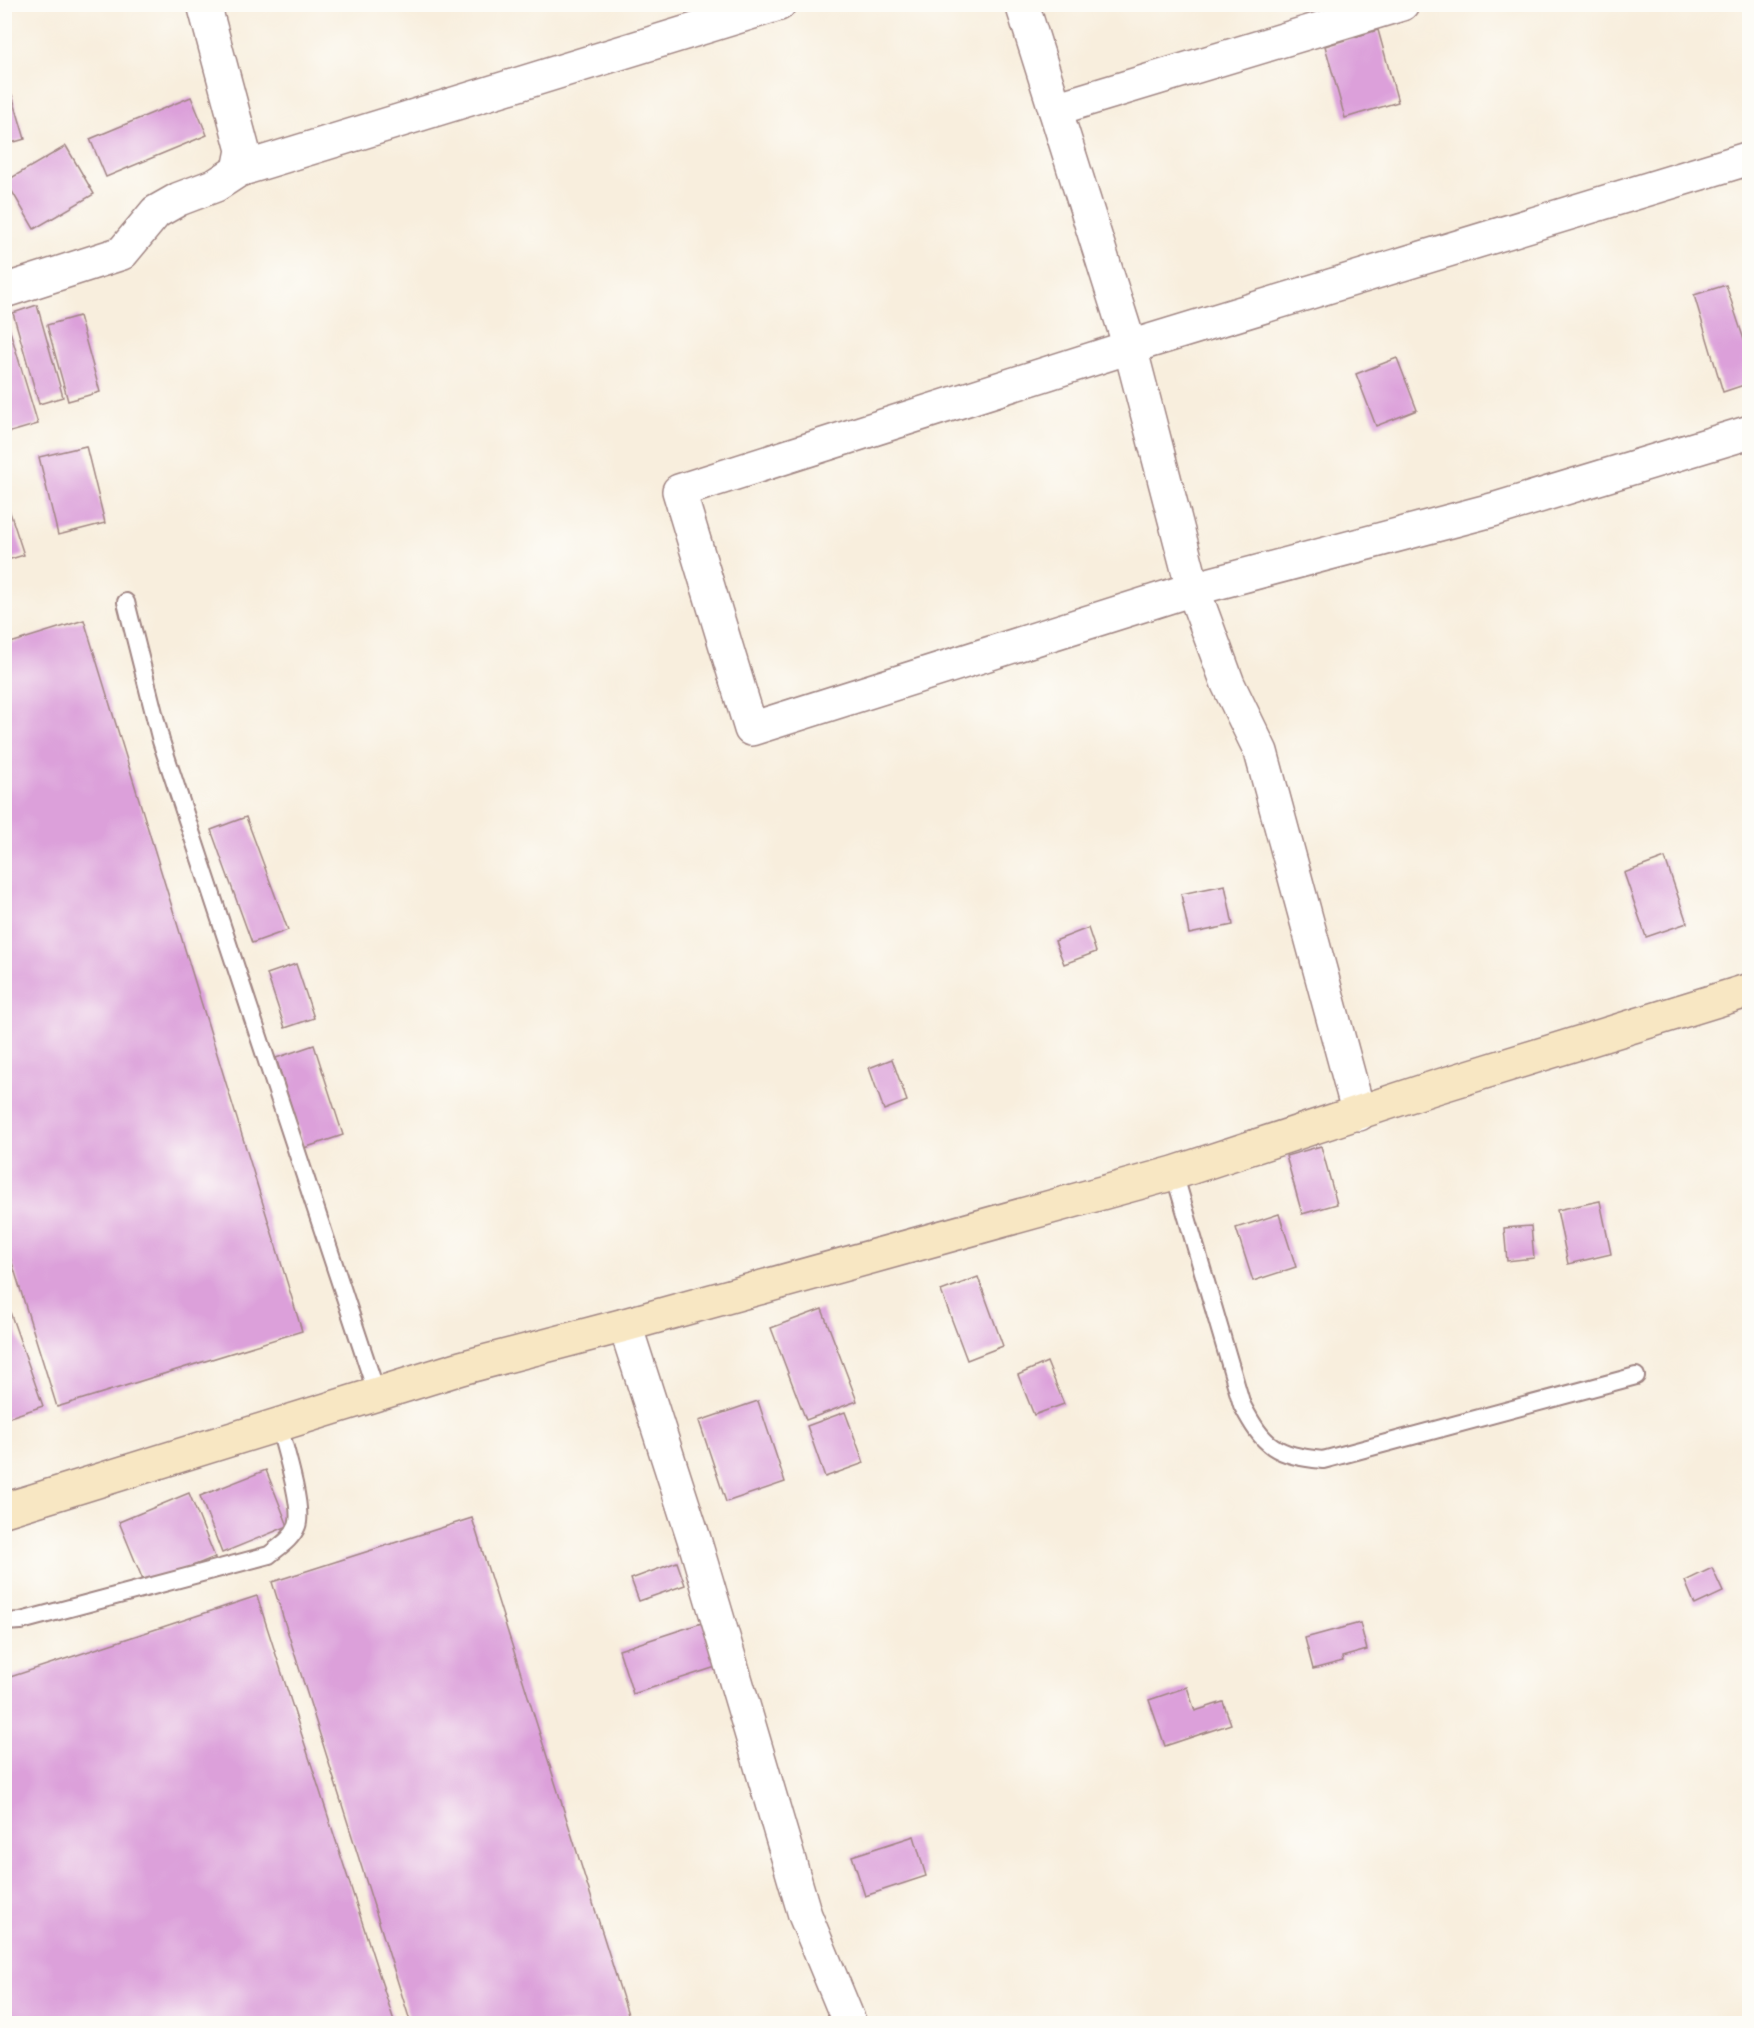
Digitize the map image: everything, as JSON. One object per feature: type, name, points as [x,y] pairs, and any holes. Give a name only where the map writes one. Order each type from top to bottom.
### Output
[{"type":"street","points":[[204,4],[243,150],[239,170]]},
{"type":"street","points":[[4,291],[122,253],[156,212],[179,199],[216,185],[239,170],[779,4]]},
{"type":"street","points":[[1022,4],[1130,347],[1193,589],[1228,684],[1261,752],[1359,1114]]},
{"type":"street","points":[[1055,109],[1401,4]]},
{"type":"street","points":[[1749,158],[1130,347],[679,491],[751,729],[1193,589],[1496,509],[1749,432]]},
{"type":"street","points":[[4,1510],[428,1378],[1174,1173],[1502,1066],[1749,990]]},
{"type":"street","points":[[624,1326],[694,1539],[805,1915],[850,2024]]},
{"type":"lane","points":[[126,602],[161,741],[377,1394]]},
{"type":"lane","points":[[1174,1173],[1242,1405],[1256,1433],[1268,1444],[1293,1456],[1323,1460],[1636,1376]]},
{"type":"lane","points":[[4,1622],[21,1621],[268,1555],[290,1538],[298,1523],[298,1506],[279,1426]]},
{"type":"building","points":[[1378,30],[1398,102],[1345,118],[1325,46]]},
{"type":"building","points":[[12,95],[25,139],[4,145],[4,98]]},
{"type":"building","points":[[191,97],[207,135],[106,177],[90,139]]},
{"type":"building","points":[[66,146],[94,194],[34,229],[6,181]]},
{"type":"building","points":[[1726,285],[1750,358],[1750,383],[1723,392],[1694,295]]},
{"type":"building","points":[[37,305],[63,397],[39,404],[13,313]]},
{"type":"building","points":[[4,311],[38,424],[4,434]]},
{"type":"building","points":[[79,316],[100,392],[68,401],[47,325]]},
{"type":"building","points":[[1397,358],[1417,410],[1376,426],[1356,374]]},
{"type":"building","points":[[86,446],[105,523],[58,535],[39,457]]},
{"type":"building","points":[[4,494],[24,555],[4,561]]},
{"type":"building","points":[[84,620],[302,1331],[57,1407],[4,1237],[4,645]]},
{"type":"building","points":[[246,817],[288,930],[252,943],[211,830]]},
{"type":"building","points":[[1665,858],[1687,923],[1646,937],[1624,873]]},
{"type":"building","points":[[1225,885],[1233,925],[1189,934],[1181,894]]},
{"type":"building","points":[[1088,928],[1096,952],[1064,964],[1055,941]]},
{"type":"building","points":[[296,964],[314,1018],[285,1028],[267,974]]},
{"type":"building","points":[[314,1045],[343,1135],[304,1148],[276,1058]]},
{"type":"building","points":[[892,1059],[907,1101],[884,1110],[869,1068]]},
{"type":"building","points":[[1321,1146],[1337,1204],[1302,1214],[1286,1156]]},
{"type":"building","points":[[1600,1201],[1611,1254],[1568,1264],[1557,1210]]},
{"type":"building","points":[[1279,1214],[1296,1267],[1253,1281],[1236,1228]]},
{"type":"building","points":[[1531,1226],[1534,1258],[1507,1261],[1504,1228]]},
{"type":"building","points":[[978,1277],[1003,1346],[967,1360],[941,1291]]},
{"type":"building","points":[[4,1295],[43,1406],[4,1419]]},
{"type":"building","points":[[822,1309],[857,1401],[806,1420],[771,1328]]},
{"type":"building","points":[[1047,1362],[1064,1404],[1034,1415],[1018,1375]]},
{"type":"building","points":[[758,1401],[785,1482],[726,1502],[699,1421]]},
{"type":"building","points":[[845,1412],[864,1463],[825,1477],[807,1426]]},
{"type":"building","points":[[266,1470],[288,1526],[222,1553],[200,1496]]},
{"type":"building","points":[[189,1493],[215,1557],[145,1585],[119,1522]]},
{"type":"building","points":[[472,1518],[631,2024],[411,2024],[272,1582]]},
{"type":"building","points":[[677,1562],[685,1585],[639,1601],[631,1579]]},
{"type":"building","points":[[1712,1568],[1723,1592],[1695,1605],[1685,1581]]},
{"type":"building","points":[[257,1596],[395,2024],[4,2024],[4,1679]]},
{"type":"building","points":[[711,1620],[725,1664],[633,1694],[619,1650]]},
{"type":"building","points":[[1360,1623],[1367,1650],[1342,1657],[1343,1661],[1313,1669],[1305,1638]]},
{"type":"building","points":[[1187,1687],[1195,1711],[1223,1702],[1231,1724],[1165,1746],[1149,1700]]},
{"type":"building","points":[[914,1836],[926,1876],[865,1896],[852,1856]]}]
